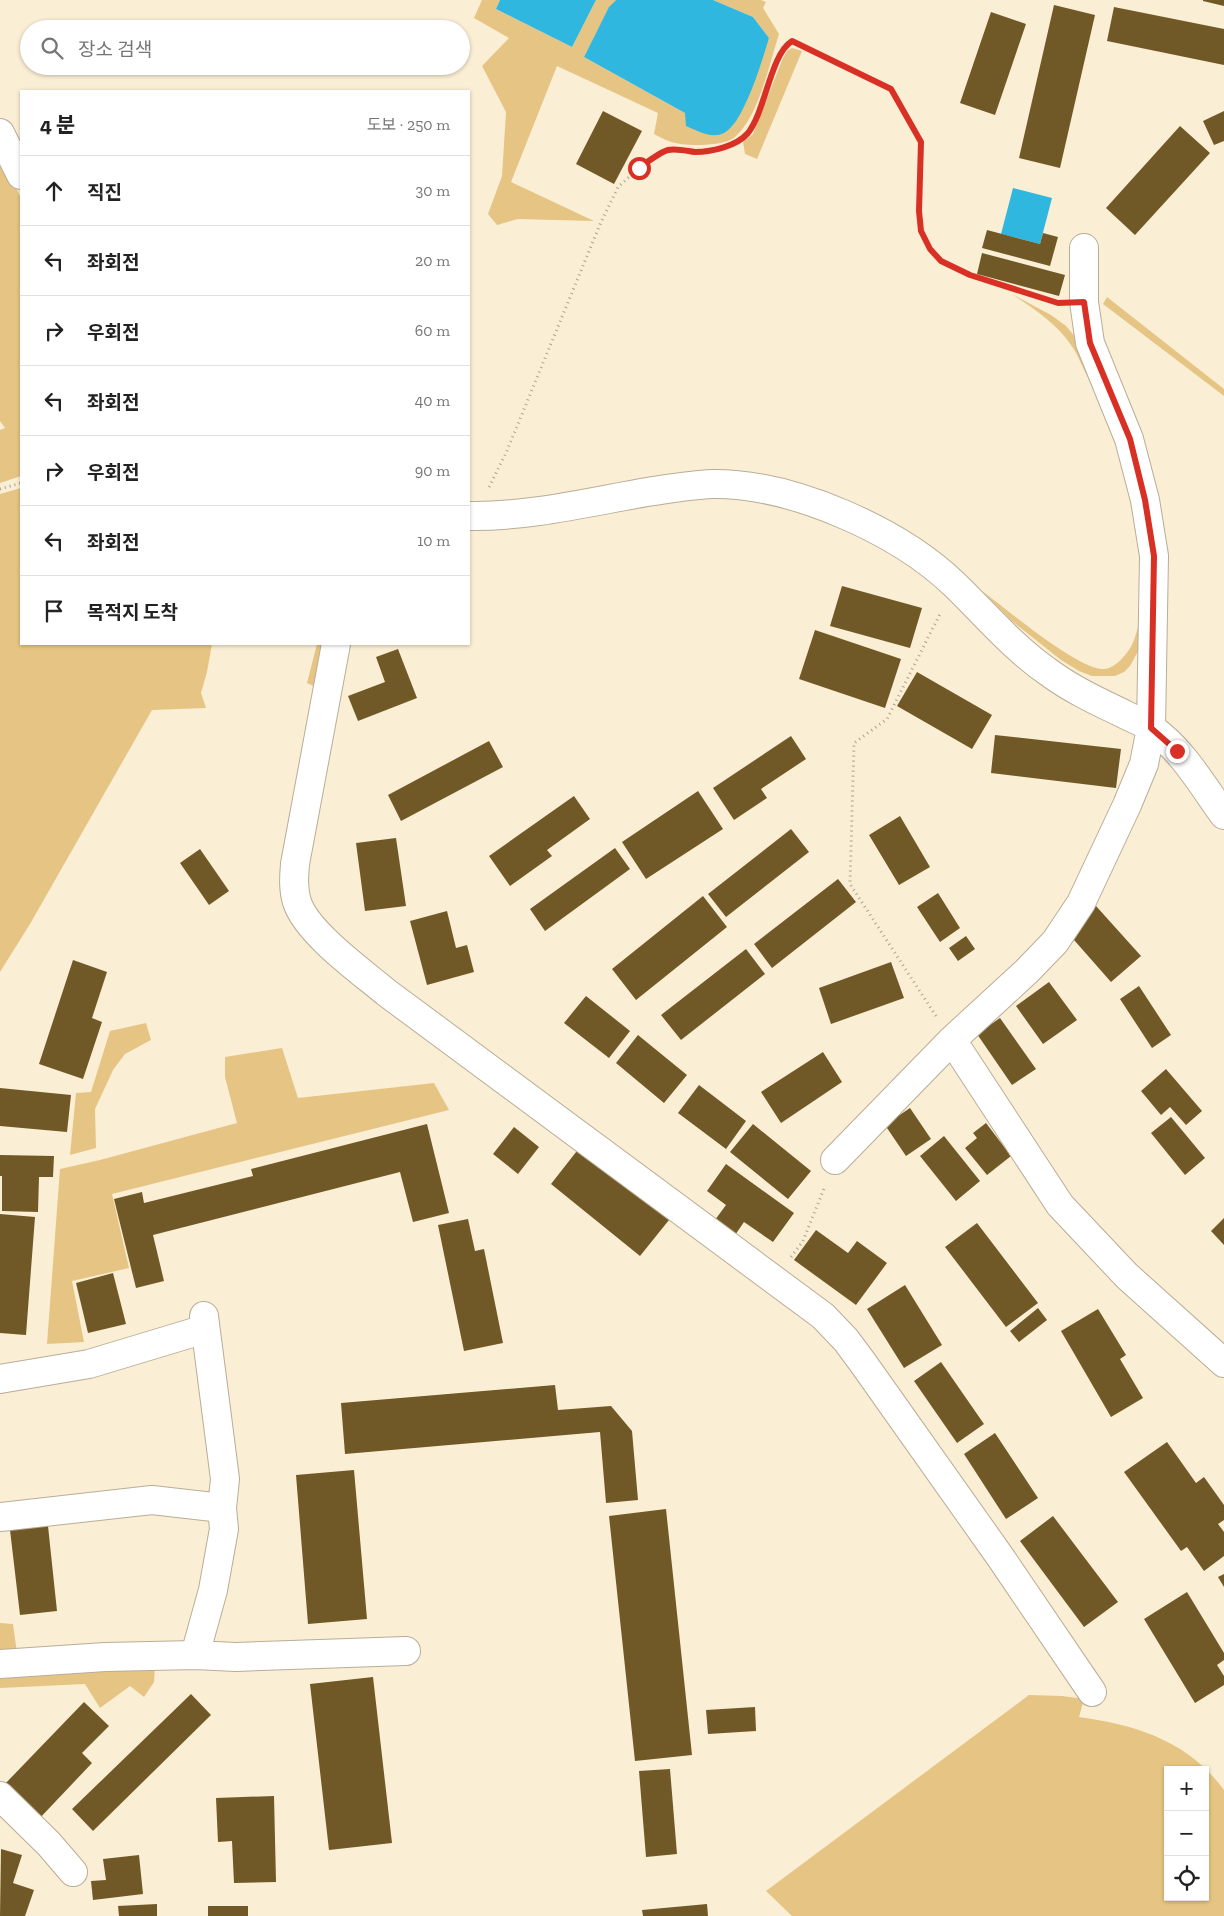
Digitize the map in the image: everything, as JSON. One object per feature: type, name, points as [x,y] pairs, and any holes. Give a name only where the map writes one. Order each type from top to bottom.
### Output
[{"type":"street","points":[[0,133],[20,173]]},
{"type":"street","points":[[835,1160],[952,1040],[1055,942],[1081,903],[1144,764],[1151,728],[1154,556],[1146,509],[1130,439],[1090,343],[1084,302],[1084,248]]},
{"type":"street","points":[[475,516],[536,510],[713,484],[755,488],[800,498],[849,517],[890,537],[925,559],[955,585],[998,630],[1051,675],[1151,728],[1177,751],[1224,815]]},
{"type":"street","points":[[336,645],[295,864],[294,888],[297,904],[308,923],[352,964],[387,993],[822,1316],[846,1340],[863,1362],[996,1550],[1092,1692]]},
{"type":"street","points":[[952,1040],[1060,1205],[1127,1276],[1224,1362]]},
{"type":"street","points":[[0,1379],[89,1364],[205,1323],[225,1479],[222,1508],[224,1529],[213,1590],[194,1654]]},
{"type":"street","points":[[0,1517],[152,1500],[222,1508]]},
{"type":"street","points":[[0,1664],[194,1654],[236,1658],[406,1651]]},
{"type":"street","points":[[0,1796],[50,1844],[73,1872]]},
{"type":"path","points":[[475,516],[506,453],[601,222],[618,186],[639,168],[668,150],[699,152],[734,144],[747,134],[758,115],[785,45],[792,41],[891,89],[921,142],[919,211],[921,231],[930,249],[941,261],[970,275],[1058,303],[1084,302]]},
{"type":"path","points":[[0,489],[20,482]]},
{"type":"path","points":[[952,1040],[850,884],[854,744],[887,719],[955,585]]},
{"type":"path","points":[[774,1280],[803,1241],[835,1160]]},
{"type":"shaded area","points":[[482,0],[500,0],[496,9],[572,47],[596,0],[616,0],[609,8],[584,57],[685,113],[732,126],[746,103],[769,38],[753,17],[713,0],[761,0],[766,2],[763,8],[779,34],[762,89],[750,117],[735,137],[719,143],[702,145],[683,144],[671,142],[660,137],[654,134],[658,113],[557,66],[511,182],[594,221],[518,219],[497,225],[488,214],[502,176],[506,112],[482,66],[509,38],[474,18]]},
{"type":"shaded area","points":[[792,48],[802,51],[757,159],[745,154],[743,142],[753,134],[783,58],[787,51]]},
{"type":"shaded area","points":[[0,155],[20,196],[20,476],[0,483],[0,430],[5,428],[0,421]]},
{"type":"shaded area","points":[[1012,294],[1051,315],[1066,326],[1077,339],[1112,419],[1147,562],[1142,644],[1130,666],[1124,672],[1115,676],[1092,676],[1079,671],[1061,660],[1012,621],[982,591],[1057,648],[1074,658],[1101,669],[1112,667],[1121,659],[1126,654],[1136,635],[1141,609],[1138,544],[1126,479],[1112,430],[1078,357],[1067,339],[1046,318]]},
{"type":"shaded area","points":[[1107,297],[1224,389],[1224,396],[1103,304]]},
{"type":"shaded area","points":[[20,488],[20,645],[212,645],[201,693],[206,708],[152,710],[30,924],[0,972],[0,494]]},
{"type":"shaded area","points":[[317,645],[329,645],[320,689],[307,683]]},
{"type":"shaded area","points":[[146,1023],[151,1040],[125,1054],[113,1070],[95,1109],[96,1148],[70,1155],[76,1093],[91,1092],[110,1031]]},
{"type":"shaded area","points":[[282,1048],[298,1098],[434,1083],[449,1110],[112,1194],[129,1268],[72,1281],[84,1342],[47,1344],[60,1169],[237,1123],[225,1077],[225,1057]]},
{"type":"shaded area","points":[[0,1623],[13,1624],[17,1653],[0,1654]]},
{"type":"shaded area","points":[[155,1666],[154,1682],[144,1697],[130,1686],[100,1708],[85,1684],[0,1688],[0,1671]]},
{"type":"shaded area","points":[[1029,1695],[1084,1699],[1079,1717],[1121,1725],[1160,1738],[1178,1747],[1202,1766],[1164,1766],[1164,1901],[1209,1901],[1209,1772],[1224,1790],[1224,1916],[792,1916],[766,1891]]},
{"type":"water","points":[[500,0],[596,0],[572,47],[496,9]]},
{"type":"water","points":[[616,0],[713,0],[753,17],[769,38],[745,105],[731,127],[724,133],[714,135],[705,134],[686,126],[685,113],[584,57],[609,7]]},
{"type":"water","points":[[1013,188],[1052,198],[1040,244],[1001,234]]},
{"type":"building","points":[[1224,0],[1224,6],[1203,1]]},
{"type":"building","points":[[1054,5],[1095,15],[1060,168],[1019,158]]},
{"type":"building","points":[[1114,7],[1224,29],[1224,65],[1107,41]]},
{"type":"building","points":[[991,12],[1026,24],[995,115],[960,103]]},
{"type":"building","points":[[603,111],[642,131],[614,184],[576,164]]},
{"type":"building","points":[[1224,111],[1224,141],[1214,145],[1203,121]]},
{"type":"building","points":[[1180,126],[1210,153],[1135,235],[1106,208]]},
{"type":"building","points":[[987,230],[1040,244],[1043,233],[1058,237],[1050,266],[982,248]]},
{"type":"building","points":[[982,253],[1065,275],[1059,296],[977,274]]},
{"type":"building","points":[[842,586],[922,608],[910,648],[830,626]]},
{"type":"building","points":[[815,630],[901,659],[885,708],[799,679]]},
{"type":"building","points":[[398,649],[417,698],[358,721],[348,696],[385,682],[376,657]]},
{"type":"building","points":[[917,672],[992,715],[972,749],[897,706]]},
{"type":"building","points":[[995,735],[1121,749],[1116,788],[991,773]]},
{"type":"building","points":[[791,736],[806,759],[761,789],[767,798],[734,820],[713,788]]},
{"type":"building","points":[[489,741],[503,767],[401,821],[388,795]]},
{"type":"building","points":[[698,791],[723,829],[646,879],[622,842]]},
{"type":"building","points":[[574,796],[590,819],[547,850],[552,856],[510,886],[489,856]]},
{"type":"building","points":[[900,816],[930,867],[899,885],[869,835]]},
{"type":"building","points":[[791,829],[809,852],[726,917],[708,894]]},
{"type":"building","points":[[396,838],[406,906],[365,911],[356,843]]},
{"type":"building","points":[[615,848],[630,869],[545,931],[530,909]]},
{"type":"building","points":[[200,849],[229,891],[209,905],[180,863]]},
{"type":"building","points":[[838,879],[856,902],[772,968],[754,944]]},
{"type":"building","points":[[938,893],[960,928],[940,942],[917,907]]},
{"type":"building","points":[[703,896],[727,927],[636,1000],[612,969]]},
{"type":"building","points":[[1096,906],[1141,956],[1111,982],[1067,932]]},
{"type":"building","points":[[447,911],[456,948],[467,945],[474,972],[427,985],[410,921]]},
{"type":"building","points":[[966,936],[975,949],[958,961],[949,948]]},
{"type":"building","points":[[746,949],[765,974],[681,1040],[661,1015]]},
{"type":"building","points":[[73,960],[107,972],[92,1018],[102,1022],[83,1079],[39,1064]]},
{"type":"building","points":[[891,962],[904,998],[831,1024],[819,988]]},
{"type":"building","points":[[1049,982],[1077,1020],[1043,1044],[1016,1006]]},
{"type":"building","points":[[1139,986],[1171,1035],[1152,1048],[1120,999]]},
{"type":"building","points":[[586,996],[630,1031],[609,1058],[564,1023]]},
{"type":"building","points":[[1000,1018],[1036,1069],[1012,1085],[977,1034]]},
{"type":"building","points":[[638,1035],[687,1075],[664,1103],[616,1063]]},
{"type":"building","points":[[823,1052],[842,1082],[781,1123],[761,1092]]},
{"type":"building","points":[[1166,1069],[1202,1111],[1186,1125],[1170,1107],[1161,1115],[1141,1091]]},
{"type":"building","points":[[699,1085],[746,1121],[726,1149],[678,1113]]},
{"type":"building","points":[[0,1088],[71,1095],[67,1132],[0,1126]]},
{"type":"building","points":[[910,1108],[931,1139],[906,1156],[885,1125]]},
{"type":"building","points":[[1171,1117],[1205,1158],[1185,1175],[1151,1133]]},
{"type":"building","points":[[986,1123],[1011,1156],[987,1175],[965,1148],[977,1138],[973,1133]]},
{"type":"building","points":[[427,1124],[449,1213],[413,1222],[400,1172],[153,1235],[164,1281],[136,1288],[114,1199],[142,1192],[144,1203],[253,1176],[251,1169]]},
{"type":"building","points":[[753,1124],[811,1171],[788,1199],[730,1152]]},
{"type":"building","points":[[514,1127],[539,1147],[518,1174],[493,1154]]},
{"type":"building","points":[[944,1136],[980,1181],[956,1201],[920,1156]]},
{"type":"building","points":[[580,1147],[669,1220],[640,1256],[551,1184]]},
{"type":"building","points":[[0,1155],[54,1156],[53,1177],[39,1177],[38,1212],[2,1211]]},
{"type":"building","points":[[726,1164],[794,1213],[773,1242],[744,1222],[733,1238],[712,1224],[726,1205],[707,1191]]},
{"type":"building","points":[[0,1214],[35,1217],[26,1335],[0,1333]]},
{"type":"building","points":[[1224,1218],[1224,1245],[1211,1231]]},
{"type":"building","points":[[468,1219],[475,1251],[484,1249],[503,1343],[464,1351],[438,1225]]},
{"type":"building","points":[[977,1223],[1038,1303],[1006,1327],[945,1247]]},
{"type":"building","points":[[816,1230],[848,1253],[857,1241],[887,1263],[856,1305],[794,1260]]},
{"type":"building","points":[[113,1273],[126,1324],[88,1333],[76,1283]]},
{"type":"building","points":[[905,1285],[942,1345],[904,1368],[867,1309]]},
{"type":"building","points":[[1038,1308],[1047,1320],[1019,1342],[1010,1331]]},
{"type":"building","points":[[1098,1309],[1126,1355],[1120,1359],[1143,1398],[1111,1417],[1061,1331]]},
{"type":"building","points":[[941,1362],[984,1424],[957,1443],[914,1381]]},
{"type":"building","points":[[555,1385],[558,1410],[611,1406],[632,1431],[638,1500],[606,1503],[600,1432],[345,1454],[341,1403]]},
{"type":"building","points":[[995,1433],[1038,1498],[1006,1519],[964,1454]]},
{"type":"building","points":[[1167,1442],[1196,1483],[1204,1477],[1224,1505],[1224,1520],[1218,1524],[1224,1532],[1224,1556],[1204,1571],[1187,1547],[1181,1551],[1124,1472]]},
{"type":"building","points":[[354,1470],[367,1619],[308,1624],[296,1475]]},
{"type":"building","points":[[666,1509],[692,1755],[635,1761],[609,1516]]},
{"type":"building","points":[[1053,1516],[1118,1602],[1084,1627],[1020,1541]]},
{"type":"building","points":[[48,1526],[57,1611],[20,1615],[10,1530]]},
{"type":"building","points":[[1224,1574],[1224,1587],[1218,1577]]},
{"type":"building","points":[[1187,1592],[1224,1653],[1224,1660],[1217,1665],[1224,1676],[1224,1685],[1195,1703],[1144,1619]]},
{"type":"building","points":[[373,1677],[392,1843],[329,1850],[310,1684]]},
{"type":"building","points":[[191,1694],[211,1715],[93,1831],[72,1809]]},
{"type":"building","points":[[84,1702],[109,1726],[82,1753],[92,1763],[38,1820],[3,1786]]},
{"type":"building","points":[[755,1707],[756,1731],[708,1734],[706,1710]]},
{"type":"building","points":[[670,1769],[677,1854],[646,1857],[639,1771]]},
{"type":"building","points":[[274,1796],[276,1882],[234,1883],[232,1841],[218,1842],[216,1798]]},
{"type":"building","points":[[1,1849],[22,1855],[13,1883],[34,1890],[25,1916],[0,1916]]},
{"type":"building","points":[[139,1855],[143,1894],[93,1900],[91,1881],[106,1880],[103,1859]]},
{"type":"building","points":[[157,1904],[157,1916],[119,1916],[118,1906]]},
{"type":"building","points":[[707,1904],[708,1916],[643,1916],[642,1910]]},
{"type":"building","points":[[208,1906],[248,1906],[248,1916],[208,1916]]},
{"type":"route","points":[[639,168],[668,150],[699,152],[734,144],[747,134],[758,115],[785,45],[792,41],[891,89],[921,142],[919,211],[921,231],[930,249],[941,261],[970,275],[1058,303],[1084,302],[1090,343],[1130,439],[1145,500],[1154,556],[1151,728],[1177,751]]}]
